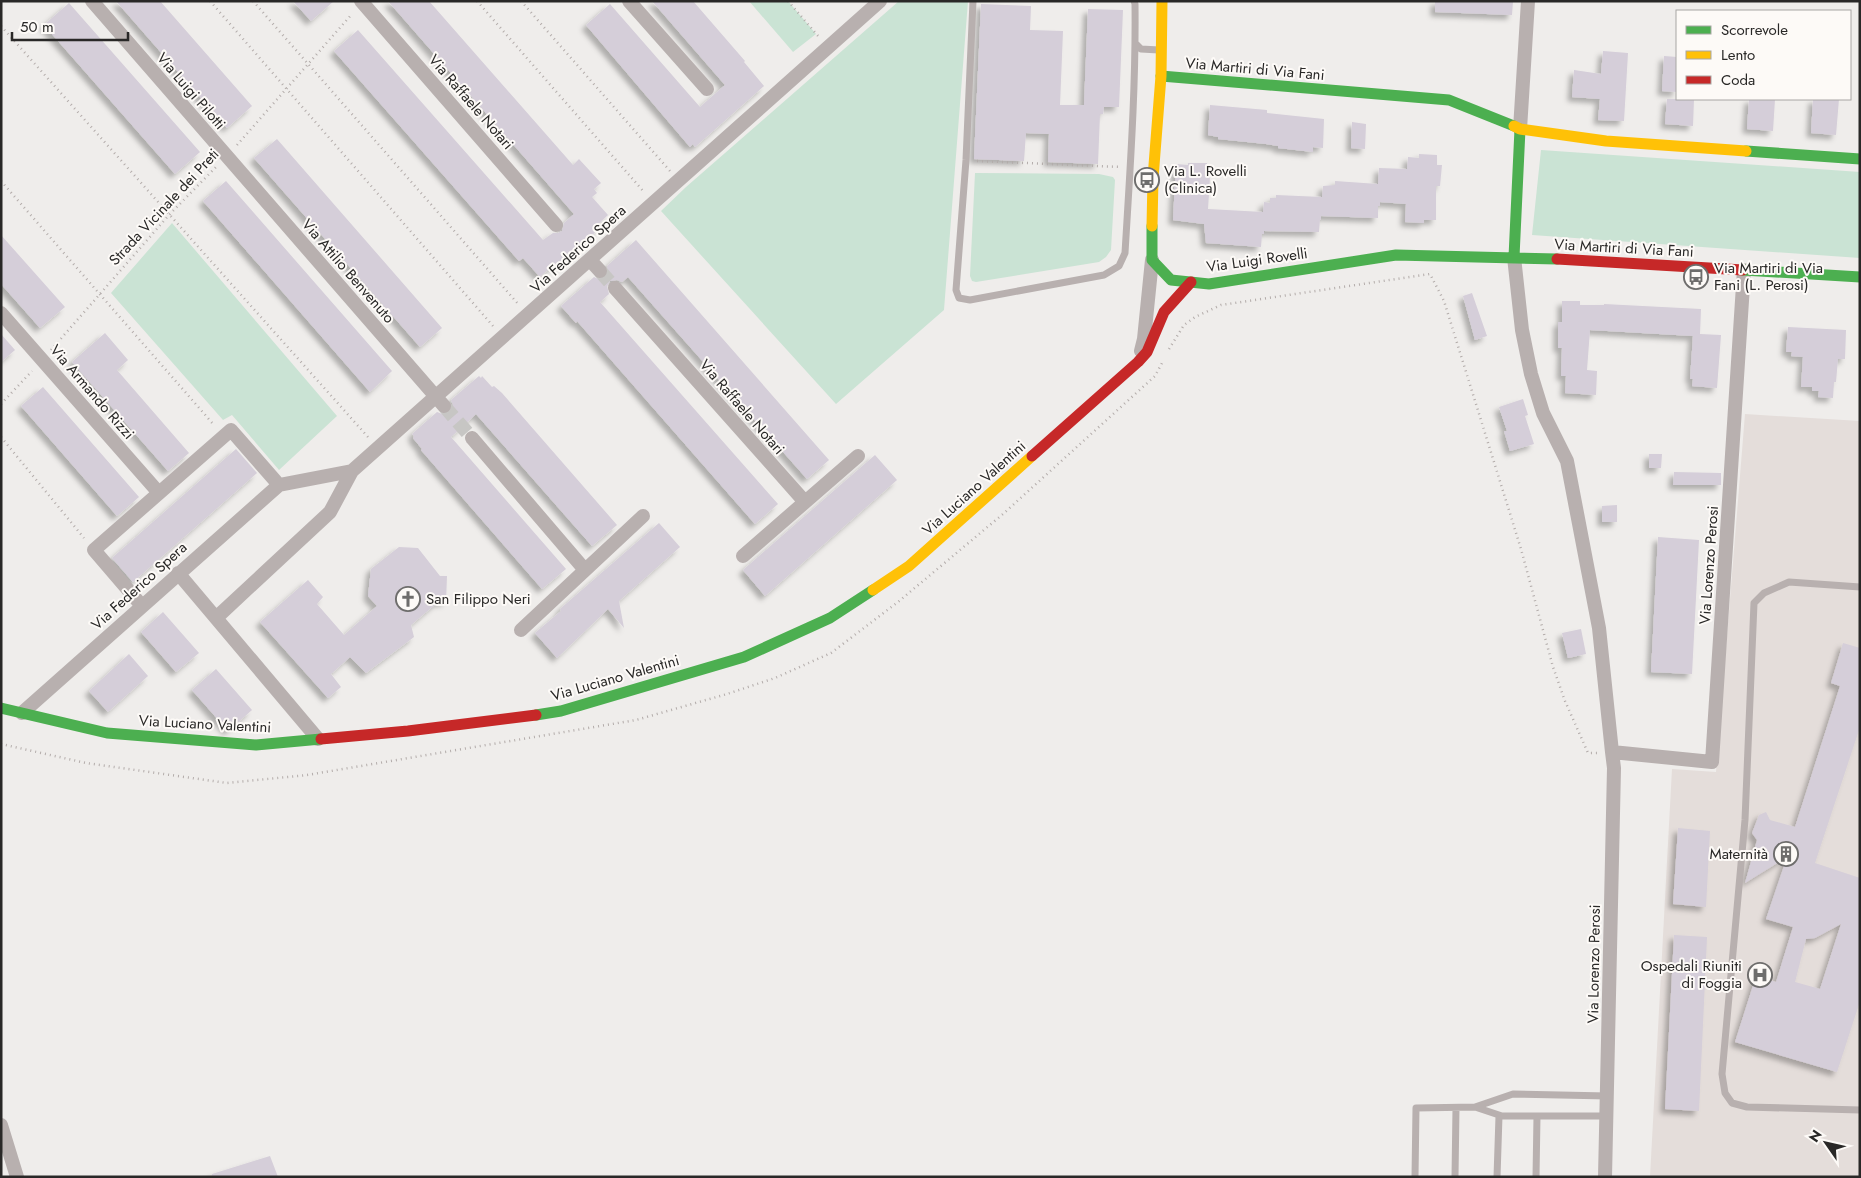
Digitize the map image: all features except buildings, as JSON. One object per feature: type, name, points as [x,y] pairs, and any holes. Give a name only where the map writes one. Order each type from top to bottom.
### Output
[{"type":"street","name":"Via Luigi Pilotti","points":[[92,1],[227,156]]},
{"type":"street","points":[[629,1],[707,89]]},
{"type":"street","name":"Via Federico Spera","points":[[352,471],[378,448],[440,402],[503,337],[880,1]]},
{"type":"street","points":[[1138,362],[1144,339],[1152,260],[1153,178],[1161,76],[1162,1]]},
{"type":"street","points":[[1514,257],[1528,1]]},
{"type":"street","name":"Via Raffaele Notari","points":[[362,2],[556,225]]},
{"type":"street","name":"Via Martiri di Via Fani","points":[[1161,76],[1449,100],[1520,129],[1606,142],[1860,159]]},
{"type":"street","name":"Via Attilio Benvenuto","points":[[227,156],[440,402]]},
{"type":"street","name":"Via Luigi Rovelli","points":[[1152,260],[1171,280],[1209,284],[1298,269],[1396,256],[1514,257]]},
{"type":"street","name":"Via Martiri di Via Fani","points":[[1514,257],[1860,277]]},
{"type":"street","name":"Via Lorenzo Perosi","points":[[1514,257],[1522,330],[1531,374],[1543,413],[1566,461],[1599,628],[1614,768],[1605,1177]]},
{"type":"street","points":[[590,260],[600,271]]},
{"type":"street","name":"Via Lorenzo Perosi","points":[[1612,752],[1712,762],[1744,270]]},
{"type":"street","name":"Via Luciano Valentini","points":[[1,708],[107,733],[256,745],[506,720],[561,711],[744,657],[830,618],[909,566],[1148,352],[1164,312],[1191,282]]},
{"type":"street","name":"Via Raffaele Notari","points":[[615,288],[805,502]]},
{"type":"street","name":"Via Armando Rizzi","points":[[1,313],[159,493]]},
{"type":"street","points":[[142,606],[94,550],[231,430],[279,485],[352,471]]},
{"type":"street","points":[[472,438],[585,570]]},
{"type":"street","points":[[743,556],[858,456]]},
{"type":"street","points":[[216,618],[330,512],[352,471]]},
{"type":"street","name":"Via Federico Spera","points":[[22,713],[279,485]]},
{"type":"street","points":[[521,630],[642,516]]},
{"type":"street","points":[[178,573],[318,739]]},
{"type":"street","points":[[1,1125],[17,1177]]},
{"type":"lane","points":[[973,1],[966,160],[956,290],[959,298],[970,300],[1104,275],[1119,266],[1125,253],[1130,168],[1136,44],[1134,1]]},
{"type":"lane","points":[[1136,44],[1141,49],[1162,50]]},
{"type":"lane","points":[[1860,587],[1788,582],[1764,593],[1754,603],[1745,820],[1722,1074],[1725,1093],[1732,1103],[1747,1107],[1860,1110]]},
{"type":"lane","points":[[1475,1108],[1513,1094],[1608,1096]]},
{"type":"lane","points":[[1415,1177],[1416,1108],[1475,1108],[1499,1116],[1607,1116]]},
{"type":"lane","points":[[1455,1177],[1456,1108]]},
{"type":"lane","points":[[1497,1177],[1499,1116]]},
{"type":"lane","points":[[1536,1177],[1538,1116]]},
{"type":"path","points":[[210,1],[503,337]]},
{"type":"path","points":[[253,1],[528,315]]},
{"type":"path","points":[[477,1],[654,203]]},
{"type":"path","points":[[521,1],[678,181]]},
{"type":"path","points":[[788,1],[828,48]]},
{"type":"path","name":"Strada Vicinale dei Preti","points":[[1,404],[169,215],[227,156],[362,2]]},
{"type":"path","points":[[1,26],[378,448]]},
{"type":"path","points":[[966,160],[1130,168]]},
{"type":"path","points":[[1,181],[213,425],[231,430]]},
{"type":"path","points":[[1167,354],[1184,325],[1195,317],[1221,305],[1430,274],[1444,301],[1515,530],[1553,667],[1565,701],[1588,753],[1612,752]]},
{"type":"path","points":[[1,744],[86,763],[227,783],[307,775],[636,720],[775,678],[831,652],[898,602],[1054,470],[1155,376],[1163,362]]},
{"type":"path","points":[[1,437],[94,550]]},
{"type":"shaded area","name":"Ospedali Riuniti di Foggia","points":[[1745,414],[1860,421],[1860,1177],[1650,1177],[1672,769],[1716,772]]},
{"type":"green space","points":[[749,1],[788,1],[816,34],[793,52]]},
{"type":"green space","points":[[899,1],[968,1],[944,310],[836,404],[661,211]]},
{"type":"green space","points":[[1541,150],[1860,172],[1860,258],[1532,235]]},
{"type":"green space","points":[[975,173],[1099,174],[1113,177],[1115,180],[1111,250],[1099,262],[976,282],[972,281],[970,276]]},
{"type":"green space","points":[[172,223],[337,416],[279,470],[232,415],[223,420],[111,293]]},
{"type":"tunnel","points":[[600,271],[615,288]]},
{"type":"tunnel","points":[[444,406],[472,438]]},
{"type":"traffic: fast","points":[[1161,76],[1449,100],[1514,126]]},
{"type":"traffic: fast","points":[[1514,257],[1520,129]]},
{"type":"traffic: fast","points":[[1746,151],[1860,159]]},
{"type":"traffic: fast","points":[[1152,226],[1152,260],[1171,280],[1209,284],[1396,255],[1557,259]]},
{"type":"traffic: fast","points":[[1743,270],[1860,277]]},
{"type":"traffic: fast","points":[[536,715],[561,711],[744,657],[830,618],[873,590]]},
{"type":"traffic: fast","points":[[1,708],[107,733],[256,745],[321,739]]},
{"type":"traffic: slow","points":[[1152,226],[1153,178],[1161,76],[1162,1]]},
{"type":"traffic: slow","points":[[1514,126],[1520,129],[1606,141],[1746,151]]},
{"type":"traffic: slow","points":[[873,590],[909,566],[1032,456]]},
{"type":"traffic: jam","points":[[1557,259],[1743,270]]},
{"type":"traffic: jam","points":[[1032,456],[1138,362],[1147,352],[1164,312],[1191,282]]},
{"type":"traffic: jam","points":[[321,739],[408,731],[536,715]]},
{"type":"place","name":"Via L. Rovelli (Clinica)","points":[[1147,180]]},
{"type":"place","name":"Via Martiri di Via Fani (L. Perosi)","points":[[1696,277]]},
{"type":"place","name":"San Filippo Neri","points":[[408,599]]},
{"type":"place","name":"Maternità","points":[[1786,854]]},
{"type":"place","name":"Ospedali Riuniti di Foggia","points":[[1760,975]]}]
